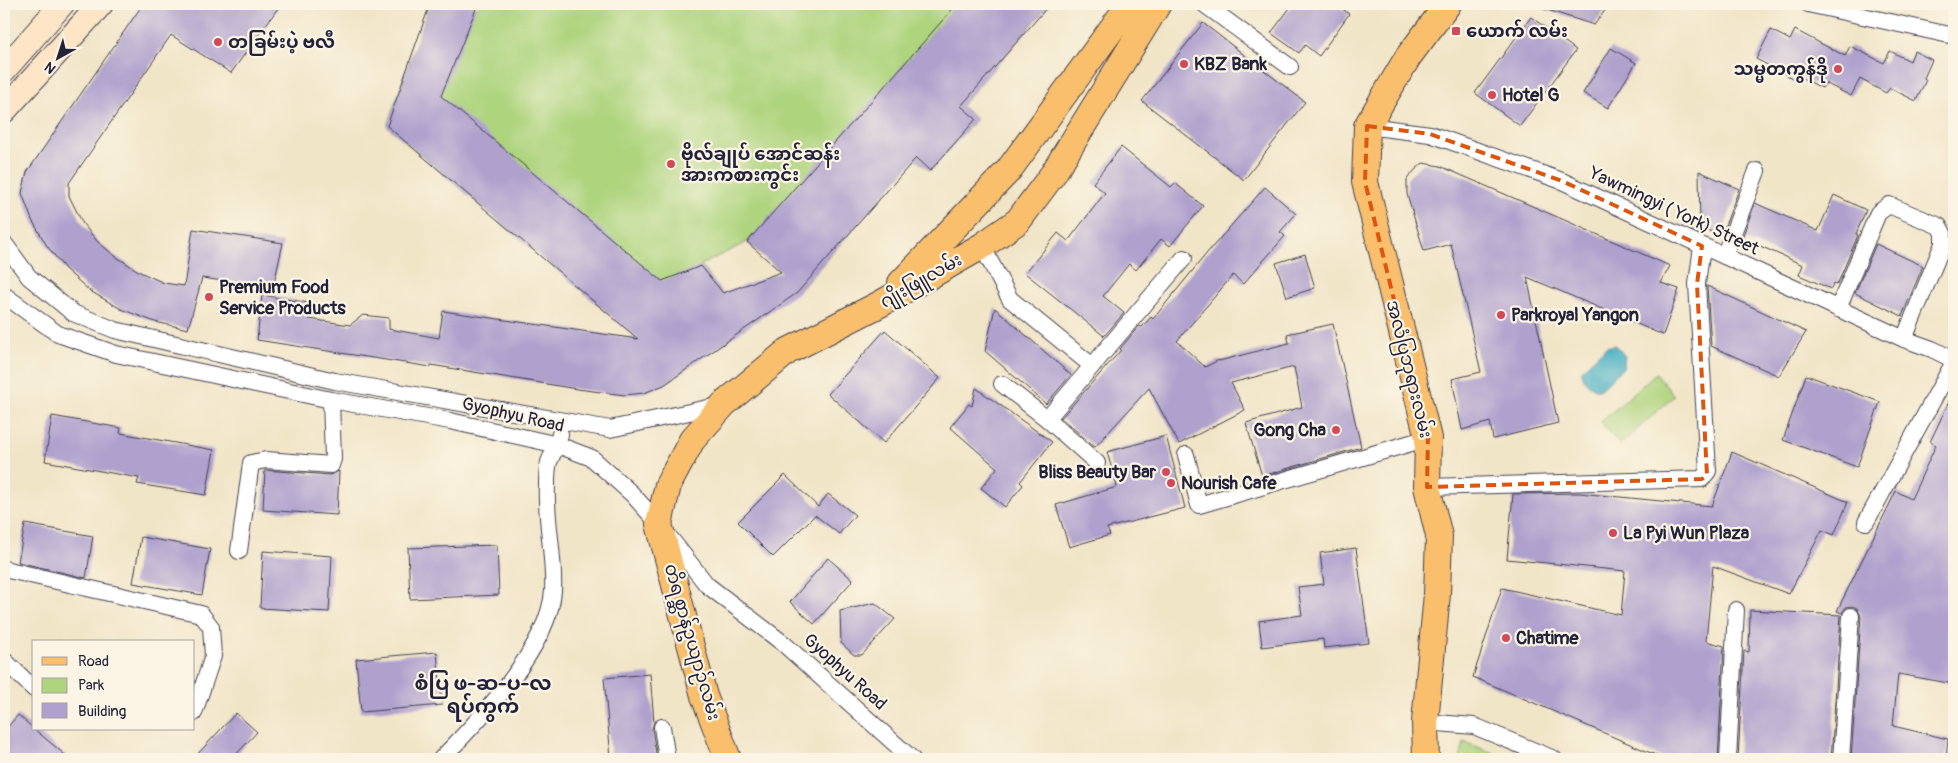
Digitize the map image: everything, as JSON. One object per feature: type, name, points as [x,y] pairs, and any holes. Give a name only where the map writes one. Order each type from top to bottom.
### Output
[{"type":"main road","points":[[4,70],[62,4]]},
{"type":"main road","points":[[4,111],[101,4]]},
{"type":"main road","points":[[882,303],[1008,171],[1130,4]]},
{"type":"main road","name":"ဂျိုးဖြူလမ်း","points":[[659,524],[668,484],[692,440],[724,404],[788,351],[882,303],[982,246],[1018,221],[1053,174],[1158,4]]},
{"type":"main road","name":"အလံပြဘုရားလမ်း","points":[[1426,759],[1425,722],[1437,594],[1439,536],[1427,487],[1428,438],[1364,182],[1367,126],[1408,57],[1448,4]]},
{"type":"main road","name":"တိရစ္ဆာန်ဥယျာဉ်လမ်း","points":[[659,524],[704,696],[728,759]]},
{"type":"street","points":[[1204,4],[1290,67]]},
{"type":"street","points":[[1808,4],[1954,36]]},
{"type":"street","name":"Yawmingyi ( York) Street","points":[[1367,126],[1430,134],[1562,181],[1904,339],[1932,349],[1954,361]]},
{"type":"street","points":[[1724,256],[1757,171]]},
{"type":"street","points":[[1838,309],[1878,213],[1883,208],[1889,205],[1939,226],[1943,233],[1943,244],[1904,339]]},
{"type":"street","name":"Gyophyu Road","points":[[4,243],[29,277],[73,313],[115,330],[335,381],[610,429],[724,404]]},
{"type":"street","points":[[982,246],[1010,299],[1091,365]]},
{"type":"street","points":[[1427,487],[1702,479],[1708,471],[1697,284],[1702,246]]},
{"type":"street","points":[[1047,419],[1184,258]]},
{"type":"street","name":"Gyophyu Road","points":[[4,295],[58,334],[116,354],[331,400],[450,421],[558,445],[592,458],[632,494],[659,524],[707,585],[784,644],[912,759]]},
{"type":"street","points":[[1866,522],[1954,361]]},
{"type":"street","points":[[1002,384],[1047,419],[1097,463]]},
{"type":"street","points":[[240,551],[251,463],[266,460],[331,465],[331,400]]},
{"type":"street","points":[[441,759],[521,668],[544,627],[553,592],[546,486],[549,464],[558,445],[562,422]]},
{"type":"street","points":[[1186,455],[1199,504],[1428,438]]},
{"type":"street","points":[[4,569],[201,614],[211,627],[213,656],[195,711]]},
{"type":"street","points":[[1728,759],[1736,610]]},
{"type":"street","points":[[1841,759],[1851,616]]},
{"type":"street","points":[[4,660],[32,687]]},
{"type":"street","points":[[1425,722],[1474,726],[1554,759]]},
{"type":"street","points":[[662,727],[667,759]]},
{"type":"highlighted area","points":[[1367,126],[1430,134],[1562,181],[1702,246],[1697,284],[1707,475],[1702,479],[1427,487],[1428,438],[1365,182]]},
{"type":"green space","name":"ဗိုလ်ချုပ် အောင်ဆန်း အားကစားကွင်း","points":[[430,4],[467,4],[476,8],[480,4],[1050,4],[961,106],[976,119],[930,171],[915,158],[801,289],[747,242],[701,265],[720,290],[634,335],[387,126]]},
{"type":"green space","points":[[1656,373],[1674,396],[1620,445],[1601,422]]},
{"type":"green space","points":[[1464,742],[1510,759],[1460,759]]},
{"type":"water","points":[[1615,345],[1625,356],[1623,368],[1599,390],[1592,387],[1583,377],[1581,370],[1606,347]]},
{"type":"building","points":[[143,4],[281,4],[231,73],[171,35],[69,183],[69,196],[83,224],[97,241],[115,256],[140,272],[164,283],[184,286],[193,229],[283,243],[273,288],[202,278],[188,329],[155,322],[121,309],[90,291],[65,269],[47,246],[32,220],[22,193],[27,172]]},
{"type":"building","points":[[430,4],[467,4],[476,9],[441,96],[662,281],[701,266],[723,293],[781,272],[747,242],[957,4],[1050,4],[961,106],[976,119],[930,171],[916,158],[797,293],[664,385],[644,393],[625,395],[257,340],[262,295],[309,303],[309,319],[350,325],[363,315],[389,318],[389,329],[439,338],[443,311],[638,339],[387,126]]},
{"type":"building","points":[[1293,4],[1336,4],[1349,14],[1319,56],[1305,45],[1299,53],[1271,33]]},
{"type":"building","points":[[1539,4],[1610,4],[1594,25],[1538,7]]},
{"type":"building","name":"Hotel G","points":[[1531,17],[1576,50],[1520,126],[1475,93]]},
{"type":"building","points":[[1203,23],[1305,102],[1244,180],[1142,101]]},
{"type":"building","points":[[1771,30],[1790,40],[1795,30],[1845,56],[1850,46],[1884,63],[1890,51],[1910,61],[1914,51],[1932,60],[1924,78],[1926,80],[1916,101],[1890,88],[1886,93],[1860,79],[1851,96],[1825,83],[1822,88],[1798,76],[1796,80],[1756,59]]},
{"type":"building","points":[[1611,48],[1636,63],[1608,108],[1583,93]]},
{"type":"building","points":[[1121,147],[1171,187],[1175,183],[1203,206],[1170,246],[1161,239],[1136,270],[1129,264],[1103,296],[1124,313],[1104,336],[1025,273],[1058,233],[1068,241],[1105,193],[1093,183]]},
{"type":"building","name":"Parkroyal Yangon","points":[[1423,163],[1440,166],[1670,266],[1661,283],[1679,289],[1663,335],[1527,277],[1558,423],[1493,439],[1490,422],[1462,430],[1452,379],[1481,372],[1451,244],[1424,251],[1407,194],[1407,179]]},
{"type":"building","points":[[1699,171],[1739,189],[1721,236],[1700,227]]},
{"type":"building","points":[[1265,187],[1296,214],[1280,232],[1285,236],[1243,284],[1233,275],[1177,341],[1205,367],[1219,360],[1289,343],[1287,334],[1333,324],[1361,447],[1262,476],[1246,423],[1302,407],[1294,367],[1231,383],[1245,410],[1179,444],[1149,388],[1095,447],[1061,418],[1121,350],[1139,326],[1142,327],[1151,317],[1153,319],[1207,253]]},
{"type":"building","points":[[1834,195],[1866,210],[1856,234],[1858,235],[1837,285],[1834,283],[1831,289],[1799,275],[1803,265],[1742,238],[1755,203],[1818,231]]},
{"type":"building","points":[[1876,244],[1923,266],[1902,316],[1855,293]]},
{"type":"building","points":[[1305,254],[1315,288],[1287,297],[1276,263]]},
{"type":"building","points":[[1707,286],[1806,332],[1779,376],[1711,346]]},
{"type":"building","points":[[995,308],[1071,375],[1046,404],[985,351]]},
{"type":"building","points":[[885,330],[940,378],[884,443],[828,394]]},
{"type":"building","points":[[1806,375],[1880,402],[1857,467],[1783,440]]},
{"type":"building","points":[[976,388],[1052,442],[1020,482],[1023,485],[1005,507],[981,488],[997,468],[950,427],[969,404],[972,406]]},
{"type":"building","points":[[1954,391],[1954,684],[1898,674],[1893,726],[1948,739],[1946,759],[1851,759],[1861,616],[1857,608],[1852,606],[1846,607],[1842,613],[1837,611],[1896,491],[1911,499],[1936,445],[1930,442]]},
{"type":"building","points":[[52,416],[121,428],[120,433],[214,450],[206,495],[137,484],[139,478],[45,461]]},
{"type":"building","points":[[1166,436],[1185,508],[1107,528],[1110,535],[1069,547],[1056,505],[1117,487],[1107,452]]},
{"type":"building","points":[[1732,452],[1848,502],[1834,535],[1822,530],[1789,594],[1713,566],[1706,641],[1724,646],[1718,759],[1665,759],[1473,677],[1502,588],[1621,615],[1625,571],[1507,559],[1513,494],[1579,493],[1712,506]]},
{"type":"building","points":[[265,470],[330,475],[339,471],[337,515],[263,510]]},
{"type":"building","points":[[785,475],[818,507],[828,494],[855,515],[839,534],[815,515],[773,557],[738,522]]},
{"type":"building","points":[[25,524],[93,536],[86,578],[18,562]]},
{"type":"building","points":[[141,537],[210,549],[202,595],[133,583]]},
{"type":"building","points":[[497,545],[499,595],[410,599],[408,548]]},
{"type":"building","points":[[1356,548],[1369,643],[1324,648],[1323,639],[1262,647],[1259,621],[1302,615],[1298,587],[1324,584],[1320,553]]},
{"type":"building","points":[[263,551],[332,556],[329,612],[260,608]]},
{"type":"building","points":[[828,558],[853,580],[814,624],[790,602]]},
{"type":"building","points":[[875,603],[895,619],[862,655],[854,655],[841,643],[840,611]]},
{"type":"building","points":[[1750,610],[1841,615],[1831,759],[1738,759],[1744,651],[1749,652]]},
{"type":"building","points":[[437,652],[442,705],[361,712],[356,659]]},
{"type":"building","points":[[650,674],[654,722],[652,729],[657,759],[611,759],[604,678]]},
{"type":"building","points":[[236,713],[257,732],[232,759],[193,759]]},
{"type":"building","points":[[18,715],[32,727],[32,730],[36,730],[70,759],[4,759],[4,731]]},
{"type":"place","name":"ယောက် လမ်း","points":[[1456,31]]},
{"type":"place","name":"တခြမ်းပဲ့ ဗလီ","points":[[218,42]]},
{"type":"place","name":"KBZ Bank","points":[[1184,64]]},
{"type":"place","name":"သမ္မတကွန်ဒို","points":[[1838,69]]},
{"type":"place","name":"Hotel G","points":[[1492,95]]},
{"type":"place","name":"ဗိုလ်ချုပ် အောင်ဆန်း အားကစားကွင်း","points":[[671,164]]},
{"type":"place","name":"Premium Food Service Products","points":[[209,297]]},
{"type":"place","name":"Parkroyal Yangon","points":[[1501,315]]},
{"type":"place","name":"Gong Cha","points":[[1336,430]]},
{"type":"place","name":"Bliss Beauty Bar","points":[[1166,472]]},
{"type":"place","name":"Nourish Cafe","points":[[1171,483]]},
{"type":"place","name":"La Pyi Wun Plaza","points":[[1613,533]]},
{"type":"place","name":"Chatime","points":[[1506,638]]},
{"type":"district","name":"စံပြ ဖ-ဆ-ပ-လ ရပ်ကွက်","points":[[483,694]]}]
